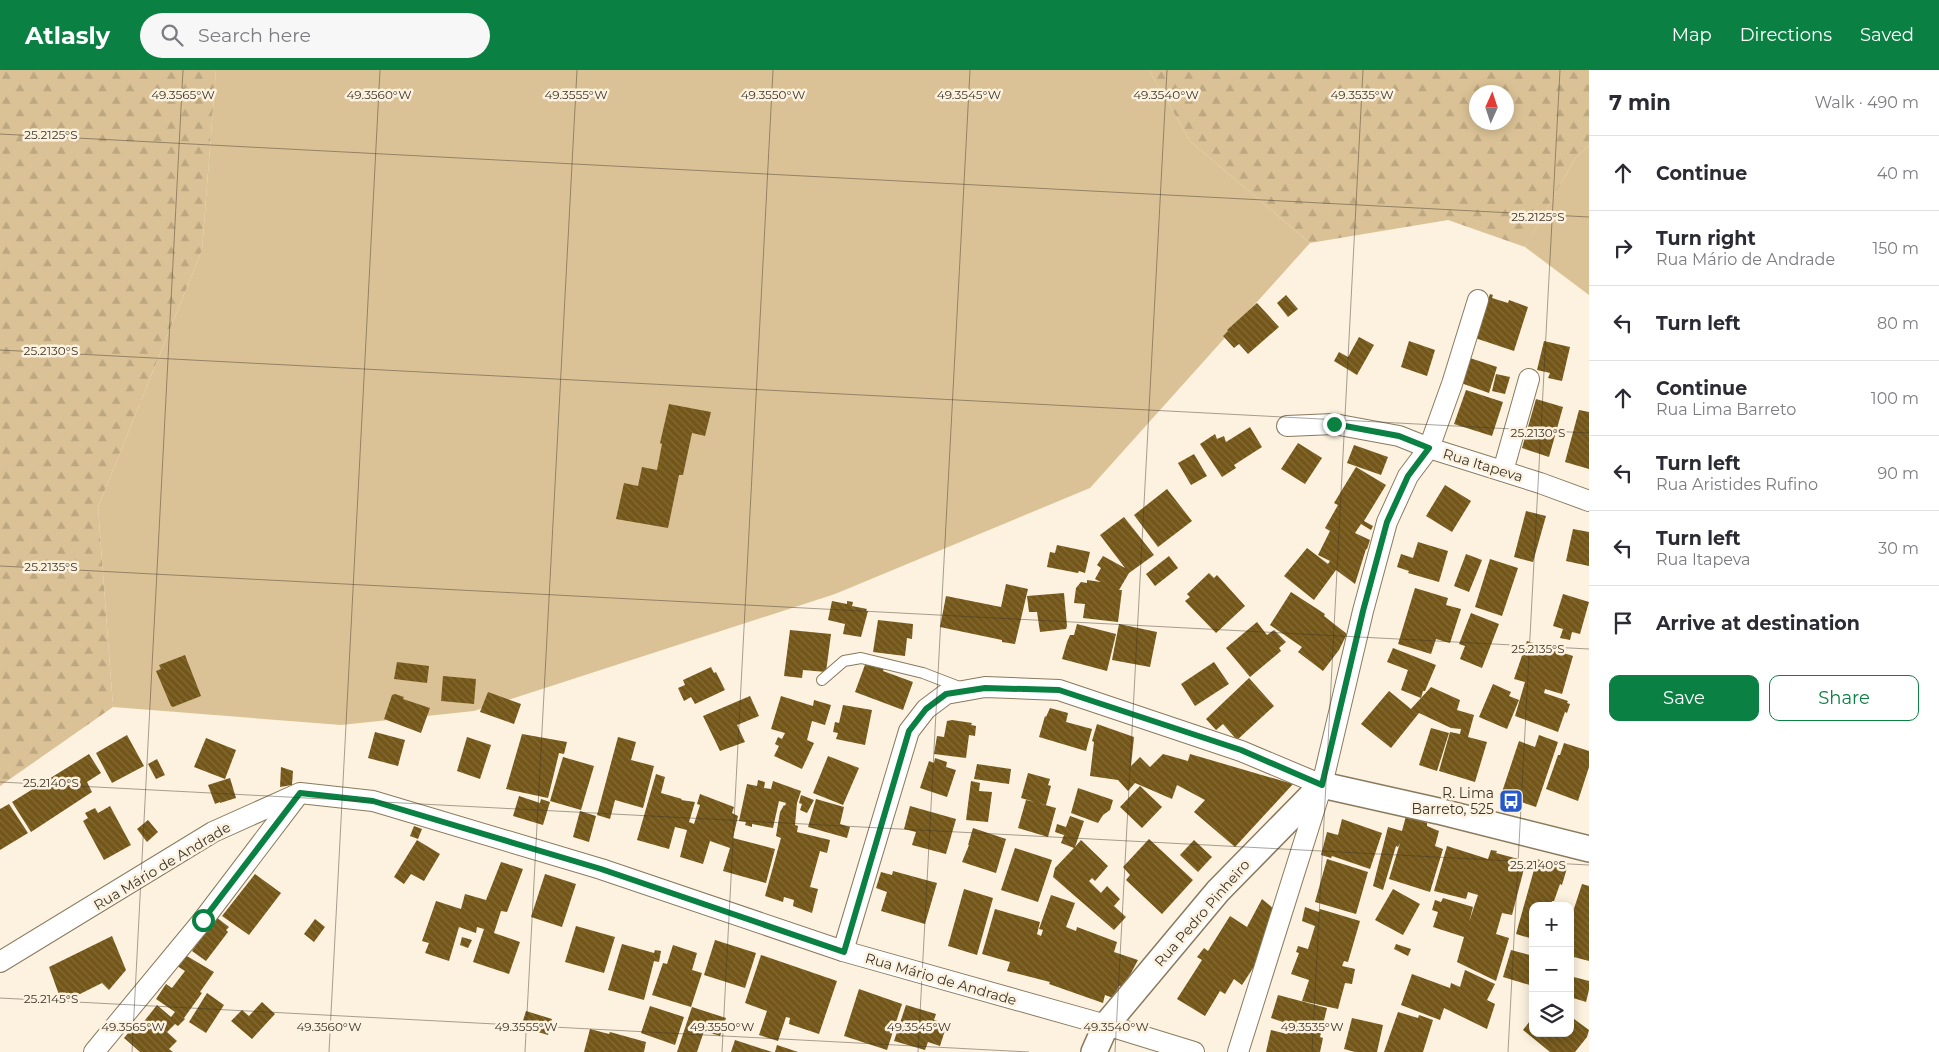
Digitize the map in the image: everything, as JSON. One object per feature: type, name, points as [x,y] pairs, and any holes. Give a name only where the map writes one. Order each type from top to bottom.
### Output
[{"type":"street","points":[[1238,1052],[1322,785],[1363,611],[1387,522],[1408,476],[1429,448],[1452,384],[1478,300]]},
{"type":"street","points":[[1503,471],[1529,379]]},
{"type":"street","name":"Rua Itapeva","points":[[1287,426],[1334,424],[1399,436],[1429,448],[1589,501]]},
{"type":"street","points":[[844,952],[909,731],[926,709],[946,694],[968,690],[985,688],[1059,690],[1241,750],[1322,785],[1438,811],[1589,849]]},
{"type":"street","name":"Rua Pedro Pinheiro","points":[[1094,1052],[1106,1025],[1218,891],[1322,785]]},
{"type":"street","points":[[94,1052],[203,920],[300,793]]},
{"type":"street","name":"Rua Mário de Andrade","points":[[0,962],[213,832],[300,793],[373,801],[601,869],[844,952],[1106,1025],[1194,1052]]},
{"type":"lane","points":[[822,680],[844,661],[861,658],[923,672],[968,690]]},
{"type":"green space","points":[[0,70],[216,70],[202,250],[98,507],[113,707],[0,786]]},
{"type":"green space","points":[[216,70],[1149,70],[1190,141],[1310,243],[1090,488],[835,594],[474,711],[341,725],[113,707],[98,507],[202,250]]},
{"type":"green space","points":[[1149,70],[1589,70],[1589,145],[1576,157],[1525,247],[1448,220],[1310,243],[1190,141]]},
{"type":"green space","points":[[1589,145],[1589,295],[1525,247],[1576,157]]},
{"type":"building","points":[[1490,294],[1493,295],[1492,298],[1508,303],[1509,300],[1528,307],[1514,351],[1475,338]]},
{"type":"building","points":[[1286,295],[1298,309],[1288,317],[1277,303]]},
{"type":"building","points":[[1257,303],[1279,327],[1248,354],[1239,344],[1234,348],[1223,336],[1227,330]]},
{"type":"building","points":[[1359,337],[1374,345],[1357,375],[1334,361],[1339,352],[1348,357]]},
{"type":"building","points":[[1409,341],[1435,350],[1427,376],[1401,367]]},
{"type":"building","points":[[1544,341],[1570,347],[1562,381],[1548,378],[1550,373],[1537,370]]},
{"type":"building","points":[[1470,358],[1497,367],[1489,393],[1461,383]]},
{"type":"building","points":[[1496,374],[1510,377],[1505,394],[1492,391]]},
{"type":"building","points":[[1466,390],[1503,402],[1492,436],[1454,424]]},
{"type":"building","points":[[1536,399],[1563,407],[1549,457],[1522,448]]},
{"type":"building","points":[[669,404],[711,412],[705,436],[692,433],[683,475],[679,475],[668,528],[616,519],[624,483],[638,486],[642,467],[657,470],[662,444],[660,443]]},
{"type":"building","points":[[1579,410],[1589,412],[1589,469],[1565,462]]},
{"type":"building","points":[[1250,427],[1262,447],[1234,465],[1236,468],[1222,477],[1200,444],[1215,434],[1217,439],[1224,436],[1226,442]]},
{"type":"building","points":[[1298,443],[1322,458],[1305,484],[1281,469]]},
{"type":"building","points":[[1354,445],[1388,457],[1381,475],[1347,463]]},
{"type":"building","points":[[1194,454],[1207,476],[1191,485],[1178,463]]},
{"type":"building","points":[[1356,467],[1386,485],[1364,521],[1373,526],[1371,530],[1361,524],[1355,533],[1370,540],[1355,584],[1336,570],[1314,600],[1284,576],[1307,548],[1328,564],[1330,561],[1318,555],[1330,531],[1325,528],[1338,505],[1334,503]]},
{"type":"building","points":[[1445,485],[1471,501],[1452,532],[1426,516]]},
{"type":"building","points":[[1167,489],[1192,521],[1158,547],[1134,515]]},
{"type":"building","points":[[1526,511],[1546,516],[1533,562],[1514,557]]},
{"type":"building","points":[[1124,517],[1154,555],[1129,573],[1119,590],[1122,590],[1118,622],[1083,618],[1085,604],[1074,603],[1076,588],[1081,582],[1087,583],[1087,580],[1101,582],[1095,579],[1101,568],[1097,565],[1103,556],[1125,568],[1100,535]]},
{"type":"building","points":[[1573,529],[1589,532],[1589,566],[1566,561]]},
{"type":"building","points":[[1418,542],[1448,551],[1439,582],[1408,573],[1409,571],[1397,567],[1401,554],[1413,558]]},
{"type":"building","points":[[1057,545],[1090,552],[1085,573],[1047,567],[1050,552],[1055,553]]},
{"type":"building","points":[[1466,554],[1482,560],[1469,592],[1454,586]]},
{"type":"building","points":[[1169,556],[1178,568],[1155,586],[1146,574]]},
{"type":"building","points":[[1490,559],[1518,568],[1502,616],[1475,607]]},
{"type":"building","points":[[1209,573],[1214,578],[1217,575],[1245,606],[1216,633],[1185,601],[1190,597],[1187,594]]},
{"type":"building","points":[[1006,584],[1028,589],[1015,644],[940,627],[946,596],[1001,607]]},
{"type":"building","points":[[1415,588],[1448,598],[1446,605],[1461,609],[1450,643],[1436,639],[1431,654],[1398,644]]},
{"type":"building","points":[[1291,592],[1325,614],[1324,616],[1347,634],[1339,650],[1323,671],[1298,652],[1302,647],[1270,625]]},
{"type":"building","points":[[1064,593],[1066,629],[1040,632],[1037,612],[1029,612],[1027,596]]},
{"type":"building","points":[[1563,594],[1589,602],[1580,634],[1572,632],[1570,640],[1560,638],[1563,629],[1553,626]]},
{"type":"building","points":[[832,601],[847,604],[847,601],[853,602],[852,606],[867,609],[861,637],[843,634],[845,624],[828,620]]},
{"type":"building","points":[[1471,613],[1499,624],[1482,668],[1460,659],[1465,646],[1459,644]]},
{"type":"building","points":[[878,620],[913,624],[912,639],[907,638],[905,656],[873,652]]},
{"type":"building","points":[[1257,622],[1267,635],[1274,630],[1286,642],[1279,648],[1281,651],[1250,677],[1226,648]]},
{"type":"building","points":[[1077,624],[1116,634],[1107,671],[1062,659],[1070,635],[1074,635]]},
{"type":"building","points":[[1119,624],[1157,632],[1150,667],[1112,660]]},
{"type":"building","points":[[790,630],[831,634],[826,672],[803,670],[802,678],[784,676]]},
{"type":"building","points":[[1527,641],[1573,656],[1562,694],[1545,689],[1544,693],[1568,701],[1567,703],[1570,704],[1558,732],[1515,716],[1525,682],[1514,679]]},
{"type":"building","points":[[1393,648],[1436,665],[1421,698],[1401,690],[1408,670],[1387,662]]},
{"type":"building","points":[[185,655],[201,696],[173,707],[156,671],[161,669],[159,665]]},
{"type":"building","points":[[397,662],[429,666],[427,683],[394,679]]},
{"type":"building","points":[[866,662],[884,668],[883,671],[913,682],[903,710],[855,692]]},
{"type":"building","points":[[1214,662],[1229,684],[1195,706],[1181,684]]},
{"type":"building","points":[[711,667],[714,673],[716,672],[725,690],[695,704],[691,697],[684,701],[678,688],[685,685],[683,680]]},
{"type":"building","points":[[443,676],[476,679],[474,704],[441,701]]},
{"type":"building","points":[[1249,678],[1274,706],[1237,740],[1223,724],[1216,730],[1206,719]]},
{"type":"building","points":[[1493,684],[1511,692],[1509,696],[1519,700],[1507,729],[1479,717]]},
{"type":"building","points":[[1431,687],[1460,700],[1457,710],[1474,715],[1468,737],[1487,742],[1475,782],[1439,771],[1450,732],[1460,734],[1461,729],[1451,728],[1419,713],[1391,748],[1361,724],[1389,691],[1411,709]]},
{"type":"building","points":[[488,692],[521,704],[514,724],[480,712]]},
{"type":"building","points":[[392,695],[404,697],[403,699],[430,708],[421,733],[384,719]]},
{"type":"building","points":[[750,696],[759,716],[737,725],[745,742],[720,751],[703,716]]},
{"type":"building","points":[[781,696],[813,706],[814,700],[831,705],[825,725],[812,721],[807,740],[814,743],[802,769],[774,756],[779,746],[775,744],[778,737],[782,739],[785,733],[771,729]]},
{"type":"building","points":[[843,705],[872,710],[865,745],[836,739],[838,733],[833,732],[835,722],[839,723]]},
{"type":"building","points":[[1050,708],[1068,713],[1066,722],[1092,729],[1086,751],[1039,737],[1045,716]]},
{"type":"building","points":[[947,721],[972,723],[971,725],[976,726],[975,736],[969,735],[966,758],[934,754],[937,736],[944,737]]},
{"type":"building","points":[[1097,724],[1134,737],[1131,766],[1140,757],[1150,767],[1163,754],[1188,761],[1190,754],[1293,784],[1235,847],[1194,812],[1205,800],[1177,785],[1172,799],[1135,783],[1128,791],[1118,780],[1090,776],[1094,742],[1092,741]]},
{"type":"building","points":[[1431,728],[1449,733],[1437,771],[1419,765]]},
{"type":"building","points":[[375,732],[405,740],[398,766],[368,758]]},
{"type":"building","points":[[522,734],[567,742],[564,754],[559,753],[548,798],[506,789]]},
{"type":"building","points":[[127,735],[144,766],[112,783],[96,753]]},
{"type":"building","points":[[1539,735],[1558,742],[1536,807],[1501,795],[1519,741],[1535,747]]},
{"type":"building","points":[[467,737],[491,745],[480,779],[457,771]]},
{"type":"building","points":[[618,737],[636,742],[631,760],[654,766],[643,808],[615,800],[610,819],[597,815]]},
{"type":"building","points":[[206,738],[236,750],[225,779],[194,767]]},
{"type":"building","points":[[1564,743],[1589,751],[1589,767],[1578,801],[1546,789]]},
{"type":"building","points":[[89,754],[101,773],[87,782],[92,792],[31,832],[12,802]]},
{"type":"building","points":[[828,756],[859,768],[843,805],[813,793]]},
{"type":"building","points":[[563,757],[594,766],[581,810],[550,801]]},
{"type":"building","points":[[935,758],[947,762],[946,767],[956,770],[947,797],[920,788],[929,761],[934,763]]},
{"type":"building","points":[[157,759],[165,775],[156,779],[148,764]]},
{"type":"building","points":[[977,764],[1011,769],[1009,784],[974,779]]},
{"type":"building","points":[[281,767],[293,771],[292,785],[280,787]]},
{"type":"building","points":[[1028,773],[1050,779],[1048,785],[1051,786],[1046,805],[1038,803],[1056,808],[1048,837],[1018,828],[1026,800],[1035,802],[1021,798]]},
{"type":"building","points":[[656,774],[665,777],[661,793],[681,800],[695,802],[689,822],[694,824],[700,805],[697,804],[700,794],[734,807],[732,813],[738,816],[733,838],[775,849],[766,883],[723,871],[730,848],[710,841],[703,864],[680,857],[687,830],[675,827],[669,849],[637,840]]},
{"type":"building","points":[[230,778],[236,798],[215,804],[208,785]]},
{"type":"building","points":[[758,780],[765,782],[764,788],[771,789],[773,781],[801,791],[797,803],[795,825],[798,826],[797,832],[830,840],[827,853],[820,851],[810,887],[818,889],[812,913],[793,906],[794,900],[784,897],[783,902],[765,896],[781,838],[776,836],[780,812],[786,803],[779,801],[773,828],[752,824],[752,827],[745,825],[746,822],[739,821],[747,784],[757,786]]},
{"type":"building","points":[[971,781],[980,783],[979,791],[992,792],[988,822],[966,820]]},
{"type":"building","points":[[1140,786],[1162,807],[1142,828],[1120,807]]},
{"type":"building","points":[[1078,788],[1113,800],[1110,810],[1103,815],[1098,823],[1071,813]]},
{"type":"building","points":[[801,795],[814,800],[807,813],[800,810],[802,804],[799,803]]},
{"type":"building","points":[[519,796],[540,803],[541,799],[550,802],[543,825],[513,816]]},
{"type":"building","points":[[816,799],[844,807],[840,824],[850,827],[847,838],[808,827]]},
{"type":"building","points":[[9,804],[28,833],[0,850],[0,809]]},
{"type":"building","points":[[110,806],[131,845],[104,860],[83,821],[88,818],[85,813],[95,808],[98,813]]},
{"type":"building","points":[[910,806],[956,819],[946,854],[912,845],[916,832],[904,829]]},
{"type":"building","points":[[580,811],[596,816],[589,842],[573,837]]},
{"type":"building","points":[[1070,816],[1084,821],[1075,847],[1081,840],[1108,866],[1095,881],[1092,878],[1089,881],[1101,893],[1107,886],[1120,899],[1114,906],[1126,917],[1114,930],[1053,877],[1055,868],[1074,848],[1061,843],[1064,835],[1055,832],[1057,824],[1066,827]]},
{"type":"building","points":[[1406,816],[1427,823],[1427,826],[1439,831],[1435,846],[1443,849],[1430,892],[1389,879],[1400,843],[1398,847],[1396,846],[1383,890],[1373,886],[1388,827],[1402,831]]},
{"type":"building","points":[[1342,819],[1382,833],[1370,869],[1332,856],[1331,858],[1321,855],[1327,832],[1338,835]]},
{"type":"building","points":[[148,820],[158,832],[147,842],[137,829]]},
{"type":"building","points":[[414,826],[422,829],[418,839],[410,836]]},
{"type":"building","points":[[973,828],[1006,839],[996,873],[962,862]]},
{"type":"building","points":[[1149,839],[1193,880],[1162,914],[1126,880],[1130,875],[1123,867]]},
{"type":"building","points":[[417,840],[440,854],[424,881],[411,874],[404,884],[394,877]]},
{"type":"building","points":[[1194,840],[1212,857],[1198,872],[1180,855]]},
{"type":"building","points":[[1447,846],[1488,859],[1491,850],[1526,861],[1512,915],[1502,913],[1496,934],[1509,938],[1496,981],[1457,962],[1464,937],[1433,927],[1438,912],[1432,910],[1435,900],[1441,902],[1443,898],[1473,907],[1469,922],[1478,895],[1468,892],[1466,899],[1434,891]]},
{"type":"building","points":[[1015,848],[1052,860],[1038,902],[1001,890]]},
{"type":"building","points":[[1327,859],[1368,872],[1356,914],[1315,902]]},
{"type":"building","points":[[1537,859],[1567,868],[1562,885],[1560,884],[1554,901],[1529,902],[1529,938],[1516,934]]},
{"type":"building","points":[[501,862],[523,869],[507,912],[501,911],[494,933],[520,942],[509,974],[473,962],[484,929],[477,927],[476,933],[459,927],[449,961],[425,953],[429,943],[422,941],[436,901],[461,909],[465,894],[486,900]]},
{"type":"building","points":[[893,871],[937,883],[925,924],[881,911],[887,892],[876,888],[881,872],[892,875]]},
{"type":"building","points":[[255,874],[281,893],[249,935],[222,916]]},
{"type":"building","points":[[545,874],[576,884],[562,927],[531,917]]},
{"type":"building","points":[[1582,884],[1589,886],[1589,961],[1574,957],[1574,909]]},
{"type":"building","points":[[964,889],[993,898],[977,955],[948,946]]},
{"type":"building","points":[[1393,889],[1420,904],[1403,935],[1375,920]]},
{"type":"building","points":[[1051,895],[1075,903],[1066,927],[1076,931],[1077,927],[1117,942],[1114,952],[1138,960],[1123,988],[1119,986],[1113,998],[1105,995],[1103,1003],[1049,984],[1050,982],[1007,971],[1010,962],[982,954],[995,909],[1040,922],[1037,934],[1041,936],[1043,930],[1039,929]]},
{"type":"building","points":[[1262,899],[1274,909],[1270,942],[1242,985],[1234,979],[1225,994],[1220,991],[1205,1016],[1177,999],[1202,960],[1197,957],[1204,948],[1208,951],[1230,916],[1247,927]]},
{"type":"building","points":[[1305,907],[1319,912],[1320,909],[1360,921],[1348,962],[1344,961],[1342,966],[1355,969],[1352,984],[1345,983],[1338,1009],[1302,1001],[1309,980],[1291,974],[1299,953],[1296,952],[1298,946],[1308,949],[1315,926],[1302,921]]},
{"type":"building","points":[[216,917],[229,927],[226,930],[228,932],[206,961],[192,951]]},
{"type":"building","points":[[315,919],[325,927],[314,942],[304,934]]},
{"type":"building","points":[[576,926],[615,937],[604,973],[565,962]]},
{"type":"building","points":[[112,936],[126,970],[109,990],[102,983],[62,1003],[49,967]]},
{"type":"building","points":[[462,937],[472,940],[468,948],[460,945]]},
{"type":"building","points":[[715,940],[756,953],[745,988],[704,975]]},
{"type":"building","points":[[622,944],[654,953],[655,950],[661,951],[659,962],[654,961],[644,1000],[608,990]]},
{"type":"building","points":[[1396,944],[1411,949],[1408,956],[1394,949]]},
{"type":"building","points":[[673,945],[697,953],[692,970],[702,973],[691,1007],[652,995],[663,963],[667,964]]},
{"type":"building","points":[[1511,950],[1529,955],[1529,985],[1503,977]]},
{"type":"building","points":[[180,952],[214,972],[185,1019],[178,1026],[175,1024],[167,1032],[177,1041],[169,1049],[173,1052],[140,1052],[124,1038],[134,1026],[138,1029],[157,1005],[171,1017],[175,1012],[156,999],[166,984],[172,988],[185,971],[174,964]]},
{"type":"building","points":[[761,955],[837,981],[819,1034],[789,1024],[790,1018],[786,1017],[778,1041],[759,1035],[767,1011],[745,1003]]},
{"type":"building","points":[[1465,970],[1495,984],[1487,1000],[1495,1004],[1487,1029],[1444,1008],[1440,1020],[1401,1005],[1412,974],[1450,988],[1451,983],[1460,987]]},
{"type":"building","points":[[1574,977],[1589,981],[1586,1002],[1574,998]]},
{"type":"building","points":[[859,989],[902,1004],[887,1050],[844,1036]]},
{"type":"building","points":[[207,993],[224,1005],[206,1033],[189,1022]]},
{"type":"building","points":[[1278,995],[1327,1008],[1320,1037],[1323,1038],[1320,1052],[1266,1052],[1271,1030],[1287,1034],[1288,1032],[1284,1031],[1286,1023],[1271,1018]]},
{"type":"building","points":[[262,1002],[275,1014],[252,1039],[231,1021],[242,1010],[249,1016]]},
{"type":"building","points":[[906,1005],[936,1014],[934,1020],[947,1024],[940,1046],[928,1042],[925,1050],[894,1041]]},
{"type":"building","points":[[650,1006],[684,1017],[675,1045],[641,1033]]},
{"type":"building","points":[[692,1007],[726,1018],[720,1036],[704,1031],[697,1052],[677,1052]]},
{"type":"building","points":[[526,1011],[552,1019],[548,1035],[521,1027]]},
{"type":"building","points":[[1398,1012],[1418,1018],[1419,1015],[1433,1020],[1423,1052],[1384,1052]]},
{"type":"building","points":[[1352,1018],[1383,1025],[1377,1052],[1355,1052],[1344,1049]]},
{"type":"building","points":[[1574,1019],[1589,1030],[1587,1037],[1575,1052],[1550,1052],[1532,1037],[1574,1037]]},
{"type":"building","points":[[1529,1022],[1529,1035],[1523,1030]]},
{"type":"building","points":[[590,1029],[609,1034],[610,1032],[646,1042],[644,1052],[584,1052]]},
{"type":"building","points":[[735,1040],[772,1052],[731,1052]]},
{"type":"building","points":[[777,1045],[798,1052],[775,1052]]},
{"type":"place","name":"R. Lima Barreto, 525","points":[[1511,801]]},
{"type":"route","points":[[203,920],[300,793],[373,801],[601,869],[844,952],[909,731],[926,709],[946,694],[968,690],[985,688],[1059,690],[1241,750],[1322,785],[1363,611],[1387,522],[1408,476],[1429,448],[1399,436],[1334,424]]}]
